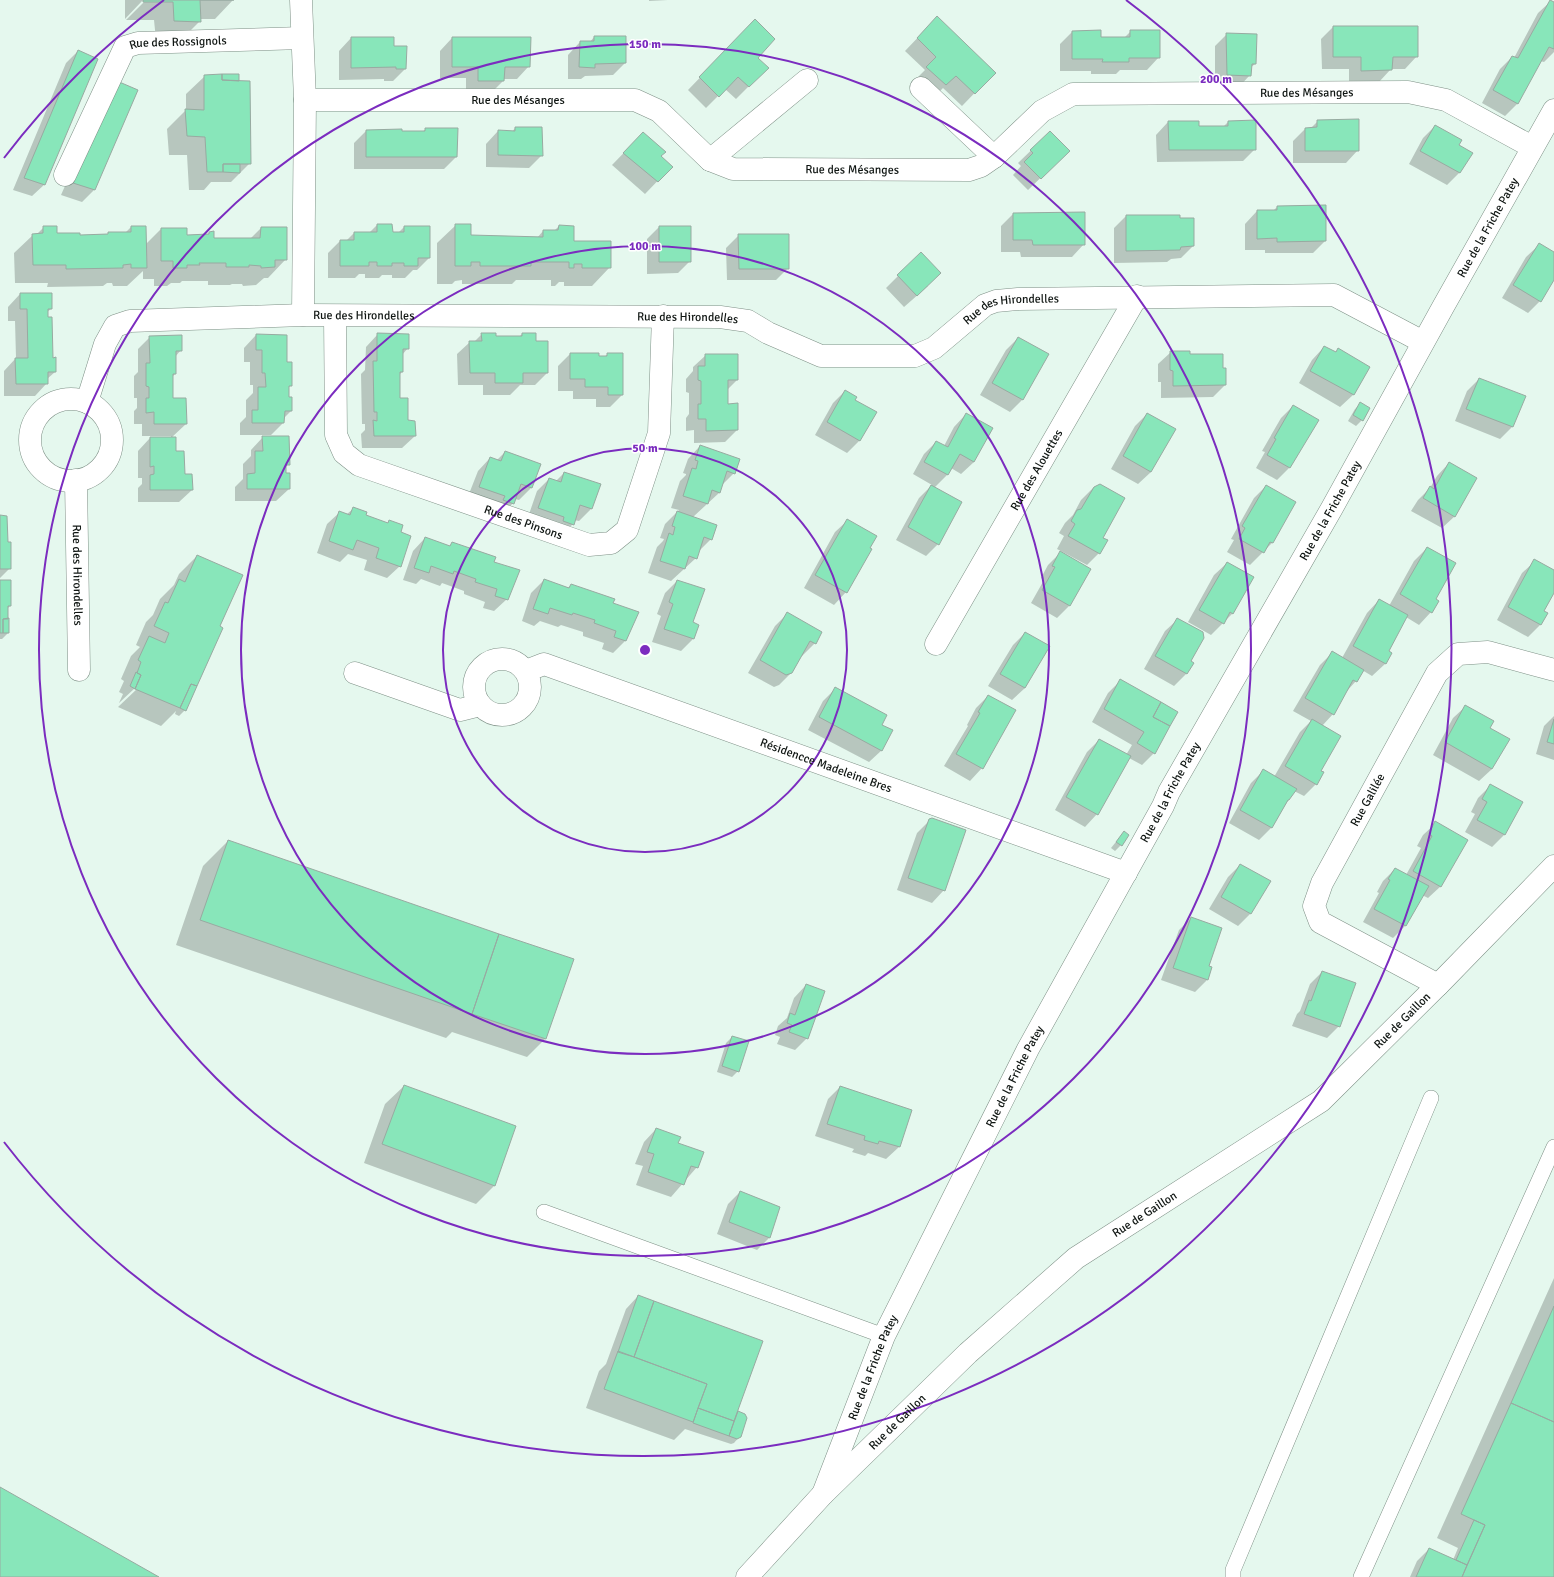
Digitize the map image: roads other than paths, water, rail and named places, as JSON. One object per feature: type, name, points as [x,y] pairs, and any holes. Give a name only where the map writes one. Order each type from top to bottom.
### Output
[{"type":"street","points":[[301,0],[305,100],[303,316]]},
{"type":"street","name":"Rue des Rossignols","points":[[65,175],[125,47],[138,43],[302,38]]},
{"type":"street","points":[[710,160],[807,80]]},
{"type":"street","points":[[921,88],[994,157]]},
{"type":"street","name":"Rue des Mésanges","points":[[305,100],[635,100],[659,111],[710,160],[733,170],[969,170],[981,166],[994,157],[1042,111],[1073,94],[1408,92],[1446,100],[1532,148]]},
{"type":"street","name":"Rue de la Friche Patey","points":[[823,1494],[884,1336],[1028,1050],[1126,874],[1169,792],[1332,508],[1423,342],[1554,110]]},
{"type":"street","name":"Rue des Hirondelles","points":[[87,402],[105,344],[115,326],[130,321],[303,316],[720,317],[748,321],[768,333],[821,356],[915,356],[934,348],[985,305],[996,301],[1018,299],[1137,296],[1334,295],[1423,342]]},
{"type":"street","name":"Rue des Alouettes","points":[[936,644],[1137,296]]},
{"type":"street","name":"Rue des Pinsons","points":[[335,316],[336,435],[344,453],[359,465],[589,545],[611,543],[627,530],[660,433],[663,316]]},
{"type":"street","points":[[72,399],[87,402],[100,411],[109,425],[112,441],[110,456],[100,469],[87,478],[76,480],[71,481],[55,478],[42,469],[33,456],[30,440],[33,424],[42,411],[56,402],[72,399]]},
{"type":"street","name":"Rue des Hirondelles","points":[[76,480],[79,670]]},
{"type":"street","name":"Rue Galilée","points":[[1438,985],[1320,922],[1314,906],[1322,883],[1437,673],[1442,668],[1458,654],[1488,652],[1554,670]]},
{"type":"street","points":[[505,658],[517,662],[526,671],[530,682],[530,693],[526,702],[518,710],[509,714],[498,715],[488,711],[480,705],[475,695],[474,685],[476,674],[483,666],[493,660],[505,658]]},
{"type":"street","name":"Résidencce Madeleine Bres","points":[[526,671],[544,664],[1126,874]]},
{"type":"street","points":[[355,673],[460,710],[480,705]]},
{"type":"street","name":"Rue de Gaillon","points":[[747,1577],[823,1494],[968,1353],[1076,1258],[1321,1102],[1554,866]]},
{"type":"lane","points":[[1233,1577],[1233,1570],[1431,1098]]},
{"type":"lane","points":[[1361,1577],[1554,1147]]},
{"type":"lane","points":[[544,1212],[884,1336]]}]
